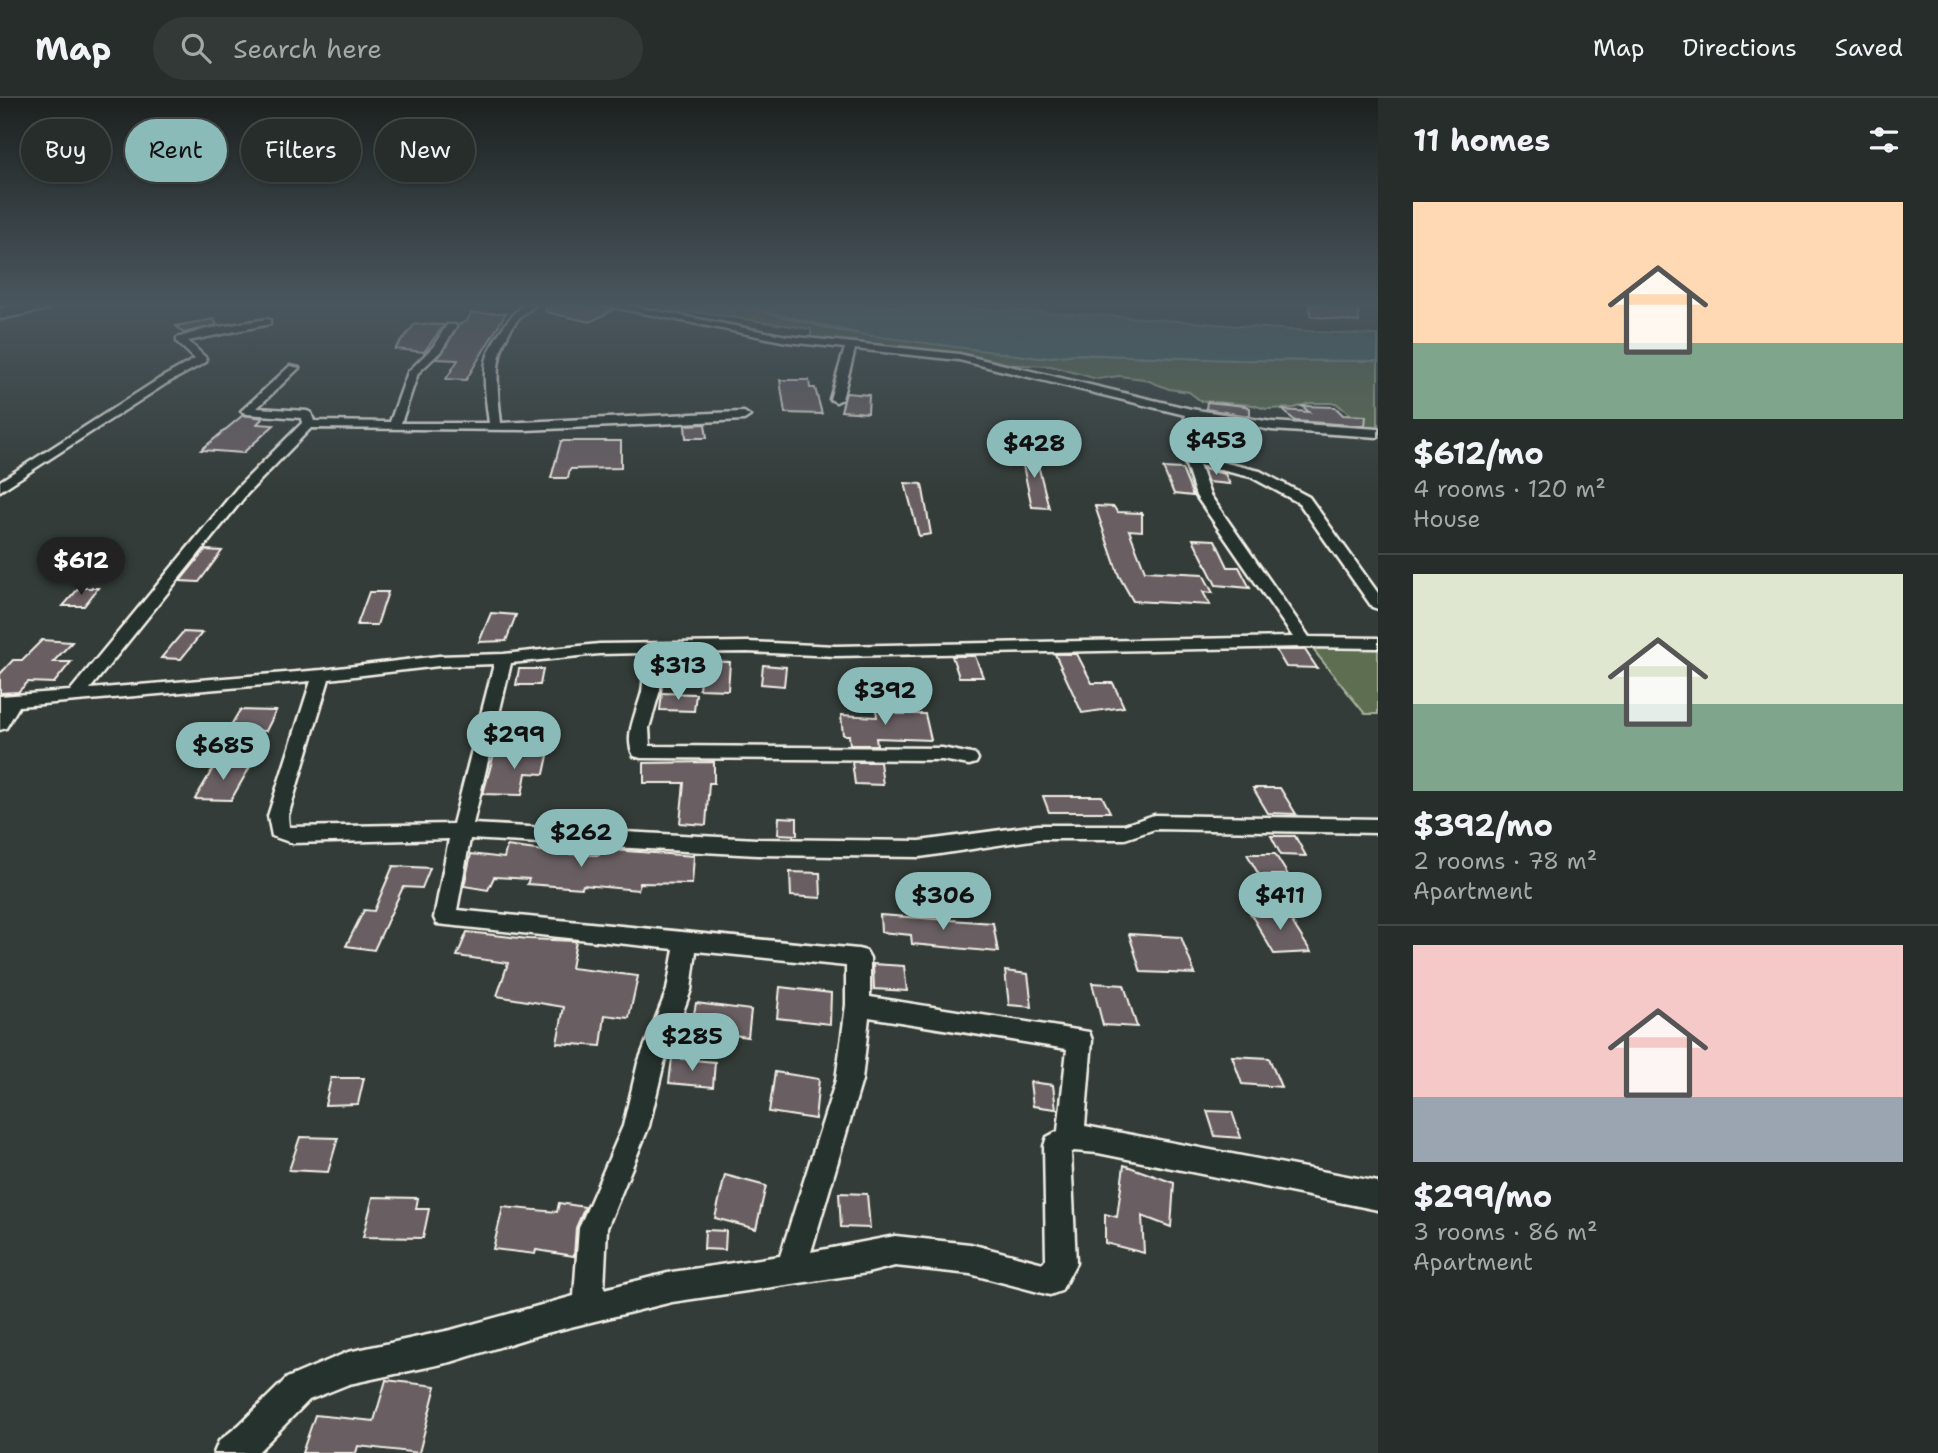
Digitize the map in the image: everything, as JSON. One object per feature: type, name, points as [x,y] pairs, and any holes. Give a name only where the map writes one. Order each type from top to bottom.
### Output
[{"type":"street","points":[[0,487],[187,368]]},
{"type":"street","points":[[294,368],[247,411],[307,415],[308,424]]},
{"type":"street","points":[[394,427],[418,368]]},
{"type":"street","points":[[490,368],[495,427]]},
{"type":"street","points":[[836,399],[844,368]]},
{"type":"street","points":[[1001,368],[1191,413],[1272,426],[1378,433]]},
{"type":"street","points":[[1191,413],[1188,453],[1203,496],[1227,527],[1304,642]]},
{"type":"street","points":[[75,696],[242,491],[308,424],[495,427],[744,416]]},
{"type":"street","points":[[1191,459],[1255,474],[1304,500],[1378,604]]},
{"type":"street","points":[[0,724],[10,710],[5,702],[322,675],[439,661],[504,659],[599,649],[747,647],[836,651],[1378,643]]},
{"type":"street","points":[[653,649],[651,690],[640,728],[641,752],[942,754],[969,759]]},
{"type":"street","points":[[504,659],[461,831],[445,918],[858,958],[858,1005],[849,1080],[791,1268]]},
{"type":"street","points":[[322,675],[278,816],[279,831],[292,836],[461,831],[757,847],[920,849],[1038,832],[1125,832],[1154,822],[1378,826]]},
{"type":"street","points":[[588,1307],[593,1228],[636,1126],[651,1063],[679,990],[686,943]]},
{"type":"street","points":[[858,1005],[1080,1040],[1071,1138]]},
{"type":"street","points":[[232,1453],[304,1385],[348,1368],[451,1346],[588,1307],[672,1287],[867,1258],[895,1251],[970,1259],[1050,1280],[1061,1264],[1056,1173],[1058,1146],[1071,1138],[1098,1140],[1378,1196]]},
{"type":"green space","points":[[1059,368],[1378,368],[1378,430],[1368,429],[1336,403],[1310,403],[1294,408],[1266,409],[1253,405],[1201,401],[1189,392],[1169,389],[1144,379],[1119,376],[1097,379]]},
{"type":"green space","points":[[1311,647],[1378,647],[1378,714],[1365,714]]},
{"type":"building","points":[[453,368],[473,368],[466,380],[446,379]]},
{"type":"building","points":[[780,380],[809,380],[810,388],[815,388],[822,414],[785,413]]},
{"type":"building","points":[[846,393],[869,395],[868,413],[841,411]]},
{"type":"building","points":[[1207,402],[1245,406],[1250,408],[1250,416],[1206,409]]},
{"type":"building","points":[[1302,406],[1335,407],[1343,415],[1366,416],[1365,426],[1295,421],[1283,410],[1309,412]]},
{"type":"building","points":[[243,415],[263,418],[257,424],[274,425],[243,453],[201,450]]},
{"type":"building","points":[[1204,421],[1250,429],[1250,455],[1211,449],[1216,458],[1200,454]]},
{"type":"building","points":[[705,424],[707,438],[686,438],[685,425]]},
{"type":"building","points":[[561,441],[621,441],[621,468],[570,469],[568,478],[551,478]]},
{"type":"building","points":[[1034,449],[1049,508],[1032,507],[1020,452]]},
{"type":"building","points":[[1163,468],[1182,469],[1193,496],[1174,494]]},
{"type":"building","points":[[1203,469],[1225,474],[1230,484],[1208,482]]},
{"type":"building","points":[[905,483],[922,484],[931,534],[919,536]]},
{"type":"building","points":[[1095,506],[1114,507],[1117,512],[1142,513],[1142,531],[1129,530],[1145,571],[1203,574],[1213,593],[1203,592],[1210,605],[1133,601],[1119,576]]},
{"type":"building","points":[[1193,539],[1215,540],[1228,567],[1239,567],[1250,588],[1216,585]]},
{"type":"building","points":[[205,550],[222,551],[199,582],[180,581]]},
{"type":"building","points":[[79,588],[98,588],[84,606],[63,606]]},
{"type":"building","points":[[369,592],[388,592],[377,625],[357,625]]},
{"type":"building","points":[[491,613],[516,615],[506,641],[479,642]]},
{"type":"building","points":[[183,632],[202,633],[181,659],[161,658]]},
{"type":"building","points":[[42,640],[72,642],[53,662],[71,662],[54,683],[28,682],[18,692],[0,693],[0,674],[13,660],[22,660]]},
{"type":"building","points":[[1276,650],[1305,650],[1317,668],[1286,667]]},
{"type":"building","points":[[1055,654],[1077,654],[1092,683],[1113,683],[1124,707],[1082,713]]},
{"type":"building","points":[[952,656],[975,656],[983,677],[959,677]]},
{"type":"building","points":[[702,661],[730,662],[728,690],[699,689]]},
{"type":"building","points":[[763,665],[786,667],[784,686],[761,684]]},
{"type":"building","points":[[519,669],[543,669],[540,685],[516,685]]},
{"type":"building","points":[[662,693],[696,694],[694,711],[660,710]]},
{"type":"building","points":[[876,709],[896,709],[897,714],[925,714],[931,740],[876,738],[877,745],[850,745],[849,735],[843,735],[841,715],[877,717]]},
{"type":"building","points":[[240,710],[276,711],[266,731],[228,730]]},
{"type":"building","points":[[495,750],[549,751],[544,774],[526,773],[522,795],[483,794]]},
{"type":"building","points":[[714,762],[714,783],[709,783],[706,825],[680,823],[684,783],[644,783],[644,763]]},
{"type":"building","points":[[852,762],[880,762],[883,785],[855,784]]},
{"type":"building","points":[[215,765],[251,765],[231,800],[195,799]]},
{"type":"building","points":[[1253,788],[1280,788],[1296,814],[1268,813]]},
{"type":"building","points":[[1043,796],[1102,796],[1110,812],[1049,812]]},
{"type":"building","points":[[779,817],[797,818],[797,835],[778,834]]},
{"type":"building","points":[[1271,836],[1295,836],[1306,856],[1281,855]]},
{"type":"building","points":[[507,846],[565,854],[599,855],[600,849],[694,856],[692,884],[640,883],[638,890],[527,884],[529,879],[494,877],[488,890],[464,886],[471,854],[504,858]]},
{"type":"building","points":[[1247,854],[1275,854],[1288,875],[1259,875]]},
{"type":"building","points":[[393,866],[430,868],[422,888],[403,887],[374,950],[346,946],[364,910],[374,911]]},
{"type":"building","points":[[790,872],[820,873],[821,898],[791,896]]},
{"type":"building","points":[[1284,909],[1311,952],[1274,954],[1249,911]]},
{"type":"building","points":[[880,915],[993,923],[998,952],[912,944],[911,935],[881,932]]},
{"type":"building","points":[[467,932],[576,941],[571,968],[638,976],[629,1018],[605,1015],[601,1046],[557,1043],[564,1007],[497,996],[508,963],[457,956]]},
{"type":"building","points":[[1129,934],[1181,937],[1195,974],[1141,972]]},
{"type":"building","points":[[873,964],[904,966],[907,991],[874,989]]},
{"type":"building","points":[[1005,971],[1028,974],[1032,1007],[1009,1005]]},
{"type":"building","points":[[1092,983],[1124,985],[1137,1027],[1103,1025]]},
{"type":"building","points":[[780,987],[831,993],[830,1024],[777,1018]]},
{"type":"building","points":[[696,1003],[751,1010],[748,1037],[691,1029]]},
{"type":"building","points":[[1232,1056],[1269,1058],[1281,1087],[1242,1084]]},
{"type":"building","points":[[672,1058],[715,1062],[713,1087],[669,1083]]},
{"type":"building","points":[[775,1072],[819,1079],[815,1119],[769,1112]]},
{"type":"building","points":[[331,1078],[364,1078],[358,1104],[325,1105]]},
{"type":"building","points":[[1030,1082],[1053,1085],[1056,1109],[1033,1106]]},
{"type":"building","points":[[1207,1111],[1232,1112],[1241,1138],[1215,1136]]},
{"type":"building","points":[[300,1137],[338,1138],[328,1172],[289,1170]]},
{"type":"building","points":[[1124,1165],[1174,1183],[1171,1227],[1142,1216],[1144,1253],[1105,1243],[1105,1214],[1117,1217]]},
{"type":"building","points":[[725,1175],[766,1186],[756,1229],[715,1218]]},
{"type":"building","points":[[839,1193],[867,1194],[870,1228],[841,1227]]},
{"type":"building","points":[[373,1197],[418,1198],[416,1209],[429,1209],[423,1238],[363,1237]]},
{"type":"building","points":[[559,1203],[585,1207],[576,1228],[574,1256],[536,1250],[535,1254],[493,1249],[503,1207],[557,1212]]},
{"type":"building","points":[[705,1230],[726,1231],[725,1250],[704,1249]]},
{"type":"building","points":[[386,1380],[436,1386],[419,1453],[358,1446],[356,1453],[302,1453],[315,1415],[374,1421]]}]
